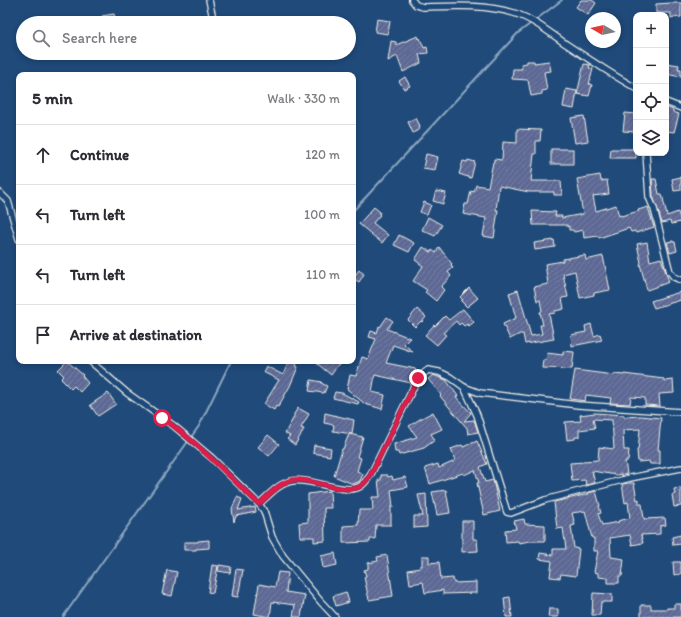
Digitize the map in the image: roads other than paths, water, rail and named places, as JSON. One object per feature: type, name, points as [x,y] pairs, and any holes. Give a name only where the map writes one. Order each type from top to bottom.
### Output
[{"type":"street","points":[[209,0],[212,16]]},
{"type":"street","points":[[412,0],[416,5],[423,7],[468,6],[516,13],[538,25],[611,74],[633,86]]},
{"type":"street","points":[[669,103],[681,108]]},
{"type":"street","points":[[646,156],[649,197],[654,209],[670,272],[678,280],[681,280]]},
{"type":"street","points":[[0,193],[8,202],[16,229]]},
{"type":"street","points":[[93,364],[127,393],[174,426],[207,453],[259,504],[264,511],[272,537],[283,556],[335,617]]},
{"type":"street","points":[[259,504],[276,489],[290,481],[300,480],[349,489],[361,486],[370,476],[418,378],[428,370],[439,372],[450,377],[464,387],[480,393],[578,405],[681,412]]},
{"type":"street","points":[[464,387],[477,415],[507,512],[511,513],[545,500],[622,480],[681,468]]},
{"type":"waterway","points":[[356,208],[518,33],[562,0]]},
{"type":"waterway","points":[[63,617],[199,426],[230,364]]}]
